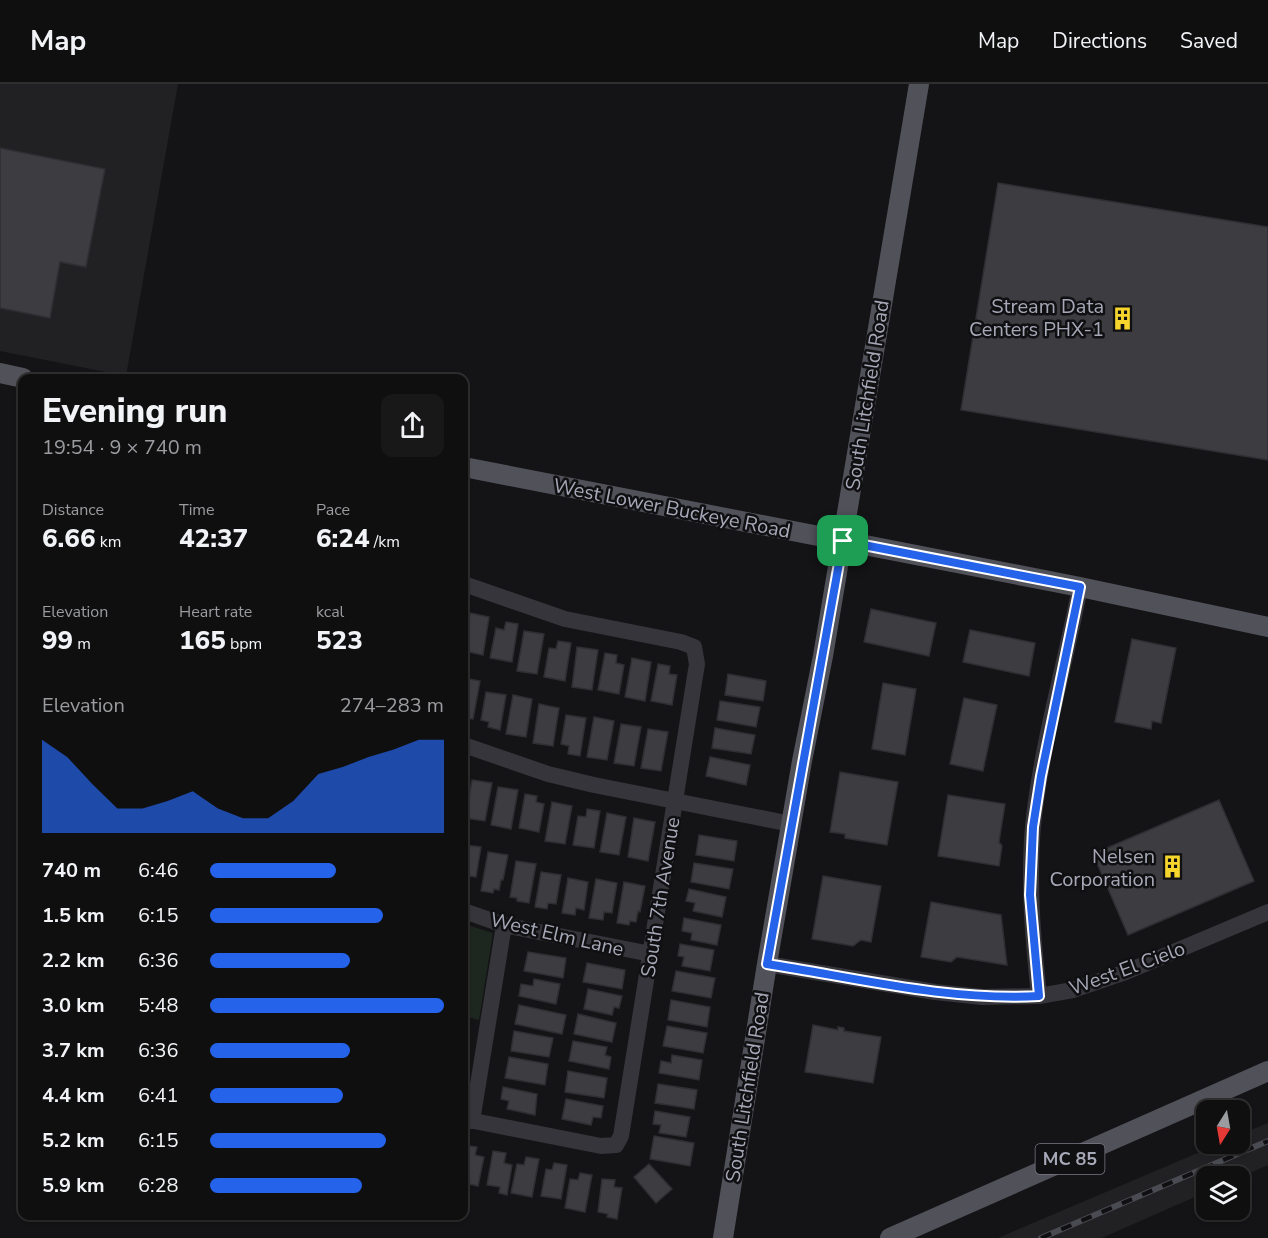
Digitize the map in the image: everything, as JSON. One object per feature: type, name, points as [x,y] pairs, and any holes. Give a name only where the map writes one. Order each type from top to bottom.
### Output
[{"type":"main road","name":"South Litchfield Road","points":[[723,1238],[767,964],[843,541],[919,84]]},
{"type":"main road","points":[[0,373],[18,377]]},
{"type":"main road","name":"West Lower Buckeye Road","points":[[468,468],[1080,587],[1268,627]]},
{"type":"main road","name":"MC 85","points":[[890,1238],[1268,1071]]},
{"type":"street","name":"South 7th Avenue","points":[[468,585],[566,619],[681,642],[694,647],[697,664],[621,1136],[616,1145],[601,1146],[468,1120]]},
{"type":"street","points":[[1039,996],[1030,895],[1033,827],[1039,783],[1080,587]]},
{"type":"street","points":[[468,747],[548,774],[594,785],[791,824]]},
{"type":"street","name":"West Elm Lane","points":[[468,912],[504,925],[651,954]]},
{"type":"street","name":"West El Cielo","points":[[767,964],[935,992],[982,997],[1039,996],[1073,990],[1126,972],[1268,912]]},
{"type":"street","points":[[468,1120],[504,925]]},
{"type":"shaded area","points":[[0,84],[178,84],[126,374],[116,374],[0,351]]},
{"type":"shaded area","points":[[468,925],[493,933],[479,1020],[468,1017]]},
{"type":"shaded area","points":[[1268,1123],[1268,1165],[1250,1173],[1250,1166],[1196,1166],[1196,1196],[1102,1238],[998,1238],[1196,1154],[1250,1154],[1250,1130]]},
{"type":"building","points":[[0,148],[105,169],[86,267],[60,262],[50,318],[0,308]]},
{"type":"building","name":"Stream Data Centers PHX-1","points":[[998,183],[1268,227],[1268,460],[961,410]]},
{"type":"building","points":[[871,609],[936,623],[929,656],[864,642]]},
{"type":"building","points":[[470,613],[489,617],[483,655],[468,652]]},
{"type":"building","points":[[506,622],[518,624],[512,662],[490,658],[496,628],[504,630]]},
{"type":"building","points":[[970,630],[1035,643],[1029,676],[963,662]]},
{"type":"building","points":[[524,631],[544,634],[537,674],[517,671]]},
{"type":"building","points":[[1132,639],[1176,648],[1161,723],[1152,721],[1151,729],[1115,722]]},
{"type":"building","points":[[558,641],[571,643],[565,681],[544,677],[549,648],[556,649]]},
{"type":"building","points":[[577,647],[598,650],[592,690],[572,687]]},
{"type":"building","points":[[605,653],[617,655],[616,663],[624,665],[619,694],[598,690]]},
{"type":"building","points":[[632,658],[651,662],[645,701],[625,697]]},
{"type":"building","points":[[658,664],[670,666],[669,674],[677,675],[672,705],[651,701]]},
{"type":"building","points":[[728,674],[766,681],[763,701],[725,695]]},
{"type":"building","points":[[468,679],[480,681],[473,719],[468,718]]},
{"type":"building","points":[[883,683],[916,689],[905,755],[872,749]]},
{"type":"building","points":[[486,692],[506,695],[500,730],[488,727],[489,722],[481,720]]},
{"type":"building","points":[[513,695],[532,699],[526,737],[506,734]]},
{"type":"building","points":[[964,698],[997,705],[983,771],[950,764]]},
{"type":"building","points":[[720,701],[760,707],[756,727],[717,720]]},
{"type":"building","points":[[539,704],[559,708],[553,746],[533,743]]},
{"type":"building","points":[[566,715],[586,718],[580,756],[568,754],[569,746],[561,744]]},
{"type":"building","points":[[594,717],[614,721],[607,760],[587,757]]},
{"type":"building","points":[[621,724],[641,727],[634,766],[614,763]]},
{"type":"building","points":[[715,728],[755,735],[751,754],[712,748]]},
{"type":"building","points":[[648,729],[668,732],[661,771],[641,768]]},
{"type":"building","points":[[710,757],[750,765],[746,785],[706,776]]},
{"type":"building","points":[[840,772],[898,782],[887,845],[845,838],[845,834],[830,832]]},
{"type":"building","points":[[472,780],[492,783],[485,821],[468,818]]},
{"type":"building","points":[[498,787],[518,790],[511,829],[491,825]]},
{"type":"building","points":[[525,794],[537,796],[536,802],[544,804],[539,832],[519,828]]},
{"type":"building","points":[[948,795],[1005,804],[999,842],[1002,846],[999,866],[938,856]]},
{"type":"building","name":"Nelsen Corporation","points":[[1219,800],[1254,881],[1128,935],[1093,854]]},
{"type":"building","points":[[552,802],[572,806],[565,844],[545,841]]},
{"type":"building","points":[[587,809],[600,811],[594,848],[573,845],[578,816],[586,817]]},
{"type":"building","points":[[607,813],[626,817],[619,855],[600,852]]},
{"type":"building","points":[[634,818],[655,822],[648,861],[628,857]]},
{"type":"building","points":[[699,835],[737,841],[734,861],[696,855]]},
{"type":"building","points":[[468,845],[481,847],[476,877],[468,876]]},
{"type":"building","points":[[488,852],[508,855],[503,880],[501,880],[499,890],[494,889],[493,893],[481,891]]},
{"type":"building","points":[[516,861],[536,864],[529,903],[510,897]]},
{"type":"building","points":[[694,863],[733,869],[729,889],[691,882]]},
{"type":"building","points":[[541,872],[561,875],[556,904],[548,903],[547,909],[535,907]]},
{"type":"building","points":[[823,876],[881,886],[871,942],[861,940],[853,946],[812,939]]},
{"type":"building","points":[[568,878],[588,882],[584,910],[576,908],[575,915],[562,913]]},
{"type":"building","points":[[596,879],[617,883],[612,913],[604,912],[603,920],[589,918]]},
{"type":"building","points":[[624,882],[645,886],[636,922],[630,921],[629,925],[617,923]]},
{"type":"building","points":[[689,889],[726,897],[722,917],[693,911],[695,903],[686,901]]},
{"type":"building","points":[[931,902],[1001,915],[1007,965],[957,957],[951,962],[921,957]]},
{"type":"building","points":[[684,918],[721,925],[717,945],[691,940],[692,933],[682,931]]},
{"type":"building","points":[[680,944],[714,950],[710,971],[682,966],[684,957],[678,956]]},
{"type":"building","points":[[528,952],[566,958],[563,978],[524,971]]},
{"type":"building","points":[[587,963],[625,970],[622,989],[583,982]]},
{"type":"building","points":[[676,971],[715,978],[711,998],[672,991]]},
{"type":"building","points":[[534,979],[560,984],[556,1004],[519,996],[521,984],[533,986]]},
{"type":"building","points":[[588,989],[622,996],[619,1008],[614,1007],[612,1015],[584,1009]]},
{"type":"building","points":[[671,1000],[710,1007],[707,1027],[668,1020]]},
{"type":"building","points":[[519,1005],[566,1015],[562,1034],[515,1024]]},
{"type":"building","points":[[578,1014],[616,1023],[612,1042],[574,1034]]},
{"type":"building","points":[[813,1025],[838,1030],[838,1027],[844,1028],[844,1031],[881,1037],[873,1083],[805,1072]]},
{"type":"building","points":[[667,1026],[707,1033],[703,1053],[663,1046]]},
{"type":"building","points":[[514,1031],[553,1038],[549,1057],[511,1051]]},
{"type":"building","points":[[573,1041],[607,1047],[605,1055],[611,1057],[609,1069],[569,1061]]},
{"type":"building","points":[[672,1055],[702,1060],[699,1080],[659,1073],[661,1061],[671,1063]]},
{"type":"building","points":[[509,1057],[548,1064],[545,1085],[505,1078]]},
{"type":"building","points":[[568,1071],[607,1078],[604,1098],[565,1092]]},
{"type":"building","points":[[658,1084],[697,1090],[694,1109],[655,1103]]},
{"type":"building","points":[[503,1087],[537,1094],[535,1115],[507,1109],[509,1101],[501,1099]]},
{"type":"building","points":[[566,1099],[603,1106],[601,1118],[593,1117],[591,1125],[562,1119]]},
{"type":"building","points":[[655,1111],[690,1117],[686,1137],[659,1133],[661,1125],[653,1124]]},
{"type":"building","points":[[654,1136],[694,1143],[690,1166],[650,1159]]},
{"type":"building","points":[[468,1146],[477,1147],[475,1155],[484,1157],[478,1186],[468,1184]]},
{"type":"building","points":[[493,1151],[506,1153],[504,1163],[512,1165],[507,1195],[499,1193],[500,1187],[487,1185]]},
{"type":"building","points":[[526,1157],[539,1159],[532,1197],[511,1193],[517,1164],[524,1165]]},
{"type":"building","points":[[554,1163],[567,1165],[561,1199],[541,1196],[546,1169],[552,1170]]},
{"type":"building","points":[[649,1164],[672,1189],[656,1203],[634,1177]]},
{"type":"building","points":[[580,1173],[592,1175],[585,1212],[565,1208],[570,1179],[578,1180]]},
{"type":"building","points":[[602,1179],[615,1180],[614,1187],[622,1188],[617,1219],[598,1212]]},
{"type":"railway","points":[[1041,1238],[1268,1141]]},
{"type":"place","name":"Stream Data Centers PHX-1","points":[[1122,318]]},
{"type":"place","name":"Nelsen Corporation","points":[[1173,867]]},
{"type":"route","points":[[843,541],[1080,587],[1038,790],[1033,827],[1030,895],[1039,996],[982,997],[935,992],[767,964],[843,541]]}]
